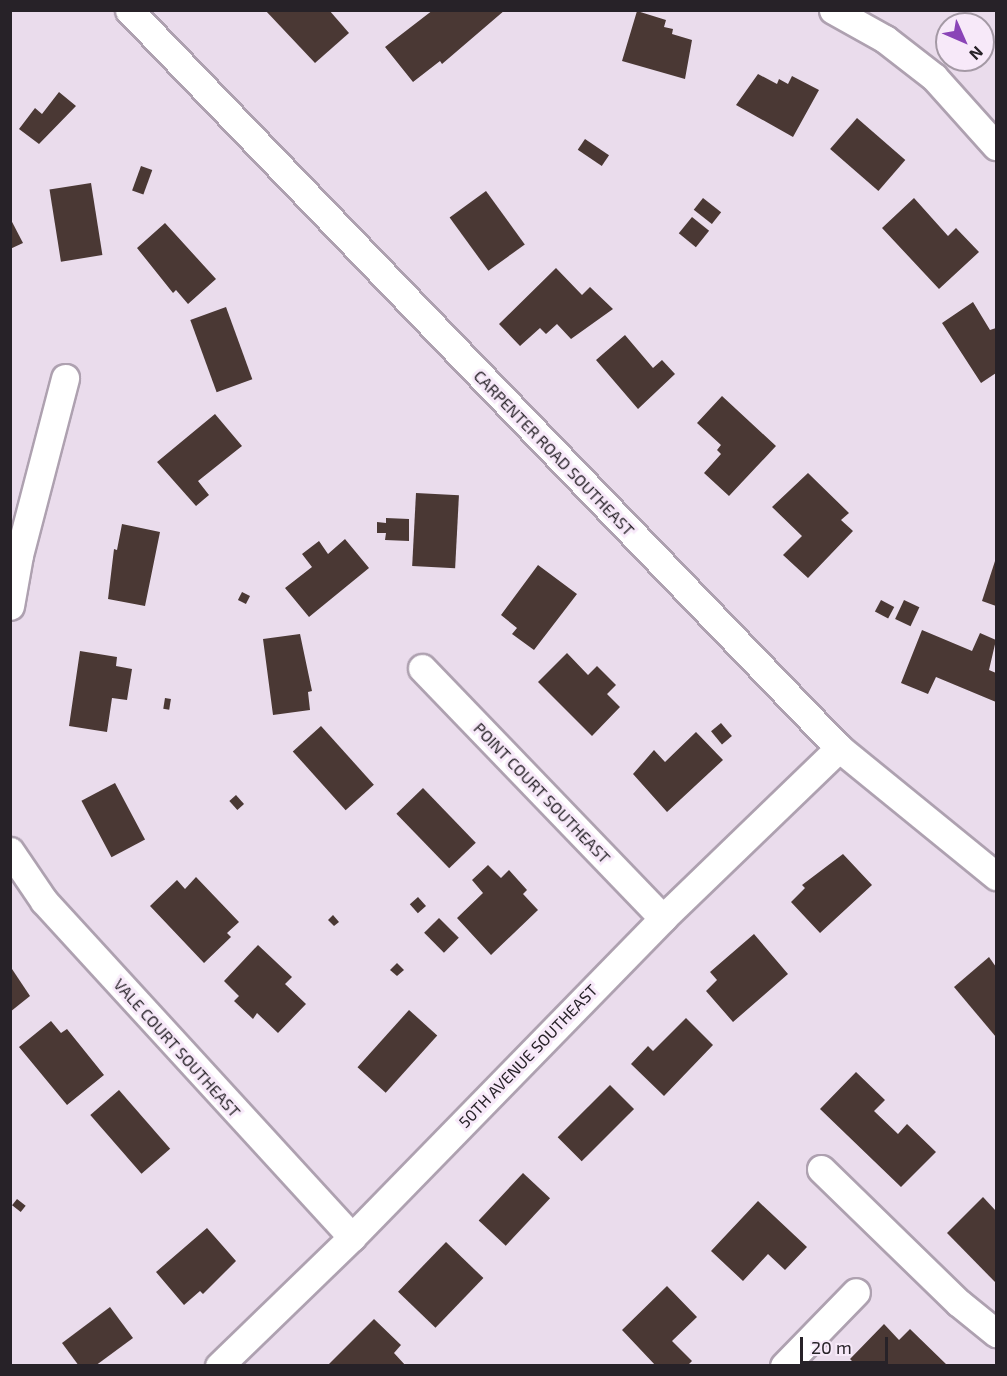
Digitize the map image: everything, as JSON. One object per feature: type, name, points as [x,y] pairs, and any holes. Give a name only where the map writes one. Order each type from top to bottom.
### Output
[{"type":"street","name":"CARPENTER ROAD SOUTHEAST","points":[[129,10],[839,748],[996,876]]},
{"type":"street","points":[[833,10],[885,39],[934,77],[996,147]]},
{"type":"street","points":[[10,606],[19,555],[65,378]]},
{"type":"street","name":"POINT COURT SOUTHEAST","points":[[422,668],[663,918]]},
{"type":"street","name":"50TH AVENUE SOUTHEAST","points":[[219,1365],[352,1238],[663,918],[839,748]]},
{"type":"street","name":"VALE COURT SOUTHEAST","points":[[10,851],[44,901],[352,1238]]},
{"type":"street","points":[[821,1169],[959,1303],[996,1333]]},
{"type":"street","points":[[784,1365],[856,1292]]},
{"type":"building","points":[[265,10],[329,10],[349,33],[315,63]]},
{"type":"building","points":[[433,10],[505,10],[442,64],[440,61],[413,82],[385,47]]},
{"type":"building","points":[[637,11],[666,20],[664,27],[673,29],[672,34],[692,40],[685,79],[622,61]]},
{"type":"building","points":[[758,74],[777,84],[779,79],[788,84],[792,76],[819,90],[793,137],[736,105]]},
{"type":"building","points":[[59,92],[76,106],[39,144],[19,129],[35,108],[42,114]]},
{"type":"building","points":[[857,118],[905,160],[878,191],[830,149]]},
{"type":"building","points":[[585,139],[609,155],[602,166],[578,150]]},
{"type":"building","points":[[141,166],[152,170],[143,195],[132,190]]},
{"type":"building","points":[[91,183],[102,255],[61,262],[50,190]]},
{"type":"building","points":[[486,191],[525,244],[488,271],[450,217]]},
{"type":"building","points":[[703,198],[721,212],[712,224],[694,210]]},
{"type":"building","points":[[914,198],[948,236],[956,228],[979,252],[939,289],[882,228]]},
{"type":"building","points":[[692,217],[709,231],[696,247],[679,233]]},
{"type":"building","points":[[10,218],[23,243],[10,249]]},
{"type":"building","points":[[165,223],[216,279],[188,304],[176,290],[173,293],[137,248]]},
{"type":"building","points":[[556,268],[582,295],[590,287],[613,309],[571,339],[557,324],[546,334],[540,328],[520,346],[499,324]]},
{"type":"building","points":[[973,302],[990,330],[996,328],[996,373],[981,383],[942,323]]},
{"type":"building","points":[[226,307],[252,379],[217,392],[190,320]]},
{"type":"building","points":[[625,335],[653,368],[662,360],[675,374],[638,409],[596,360]]},
{"type":"building","points":[[722,396],[776,446],[729,496],[704,473],[721,454],[717,450],[721,445],[697,423]]},
{"type":"building","points":[[215,414],[242,446],[198,481],[209,495],[196,506],[157,462]]},
{"type":"building","points":[[808,473],[849,513],[841,520],[853,531],[808,578],[783,555],[802,536],[772,507]]},
{"type":"building","points":[[416,493],[459,495],[455,568],[412,566]]},
{"type":"building","points":[[386,518],[409,519],[409,541],[385,540],[386,533],[377,533],[377,522],[386,523]]},
{"type":"building","points":[[122,524],[160,532],[145,606],[108,599],[114,549],[117,550]]},
{"type":"building","points":[[345,539],[369,568],[309,617],[285,588],[312,567],[302,554],[319,541],[328,554]]},
{"type":"building","points":[[996,558],[996,606],[982,601]]},
{"type":"building","points":[[538,565],[577,594],[534,650],[512,634],[517,628],[501,615]]},
{"type":"building","points":[[242,592],[250,596],[246,604],[238,600]]},
{"type":"building","points":[[881,600],[894,607],[888,619],[875,611]]},
{"type":"building","points":[[904,600],[919,607],[911,626],[895,619]]},
{"type":"building","points":[[922,630],[972,651],[980,633],[996,640],[989,670],[996,673],[996,702],[936,677],[928,694],[901,683]]},
{"type":"building","points":[[300,634],[312,691],[308,692],[310,710],[273,715],[263,639]]},
{"type":"building","points":[[80,651],[117,657],[116,666],[132,669],[127,700],[112,698],[107,732],[69,726]]},
{"type":"building","points":[[567,653],[588,675],[597,666],[616,685],[607,694],[620,707],[592,736],[538,682]]},
{"type":"building","points":[[165,698],[171,699],[169,710],[163,709]]},
{"type":"building","points":[[721,723],[732,736],[722,744],[711,731]]},
{"type":"building","points":[[321,726],[374,785],[346,810],[293,751]]},
{"type":"building","points":[[696,732],[723,760],[667,812],[633,774],[654,750],[665,762]]},
{"type":"building","points":[[115,783],[145,840],[111,857],[81,801]]},
{"type":"building","points":[[423,788],[476,843],[449,868],[396,814]]},
{"type":"building","points":[[236,795],[244,804],[237,810],[229,801]]},
{"type":"building","points":[[843,854],[872,885],[820,933],[791,902],[805,888],[802,885]]},
{"type":"building","points":[[488,865],[501,878],[509,870],[527,890],[523,894],[538,910],[491,955],[457,918],[483,893],[472,880]]},
{"type":"building","points":[[196,877],[239,922],[227,933],[231,937],[204,963],[150,906],[177,880],[185,889]]},
{"type":"building","points":[[418,897],[426,906],[418,913],[410,904]]},
{"type":"building","points":[[333,915],[339,922],[334,926],[328,920]]},
{"type":"building","points":[[439,918],[459,938],[444,953],[424,933]]},
{"type":"building","points":[[754,934],[788,974],[733,1022],[706,991],[717,980],[710,972]]},
{"type":"building","points":[[258,945],[292,977],[285,984],[306,1004],[278,1033],[257,1013],[253,1019],[234,1001],[239,996],[224,981]]},
{"type":"building","points":[[989,957],[996,967],[996,1037],[954,987]]},
{"type":"building","points":[[397,963],[404,970],[397,976],[390,970]]},
{"type":"building","points":[[10,966],[30,996],[10,1012]]},
{"type":"building","points":[[409,1010],[437,1035],[386,1093],[357,1067]]},
{"type":"building","points":[[686,1018],[713,1045],[664,1096],[631,1064],[648,1046],[653,1051]]},
{"type":"building","points":[[51,1021],[61,1033],[67,1029],[104,1075],[67,1105],[19,1047]]},
{"type":"building","points":[[856,1072],[885,1100],[874,1111],[898,1134],[907,1124],[936,1152],[901,1187],[820,1109]]},
{"type":"building","points":[[610,1085],[634,1109],[582,1161],[558,1137]]},
{"type":"building","points":[[119,1090],[170,1149],[141,1174],[90,1115]]},
{"type":"building","points":[[523,1173],[550,1198],[506,1246],[479,1221]]},
{"type":"building","points":[[983,1197],[996,1211],[996,1283],[947,1233]]},
{"type":"building","points":[[17,1199],[26,1206],[21,1212],[12,1205]]},
{"type":"building","points":[[758,1201],[807,1247],[785,1270],[768,1254],[743,1281],[711,1251]]},
{"type":"building","points":[[207,1228],[236,1261],[203,1294],[200,1291],[184,1305],[156,1272]]},
{"type":"building","points":[[446,1242],[483,1278],[435,1328],[398,1292]]},
{"type":"building","points":[[667,1286],[697,1317],[672,1341],[692,1361],[687,1366],[656,1366],[622,1330]]},
{"type":"building","points":[[110,1307],[133,1338],[95,1366],[79,1366],[62,1343]]},
{"type":"building","points":[[374,1319],[401,1345],[394,1353],[406,1366],[327,1366]]},
{"type":"building","points":[[884,1324],[899,1340],[910,1329],[948,1366],[857,1366],[850,1359]]}]
